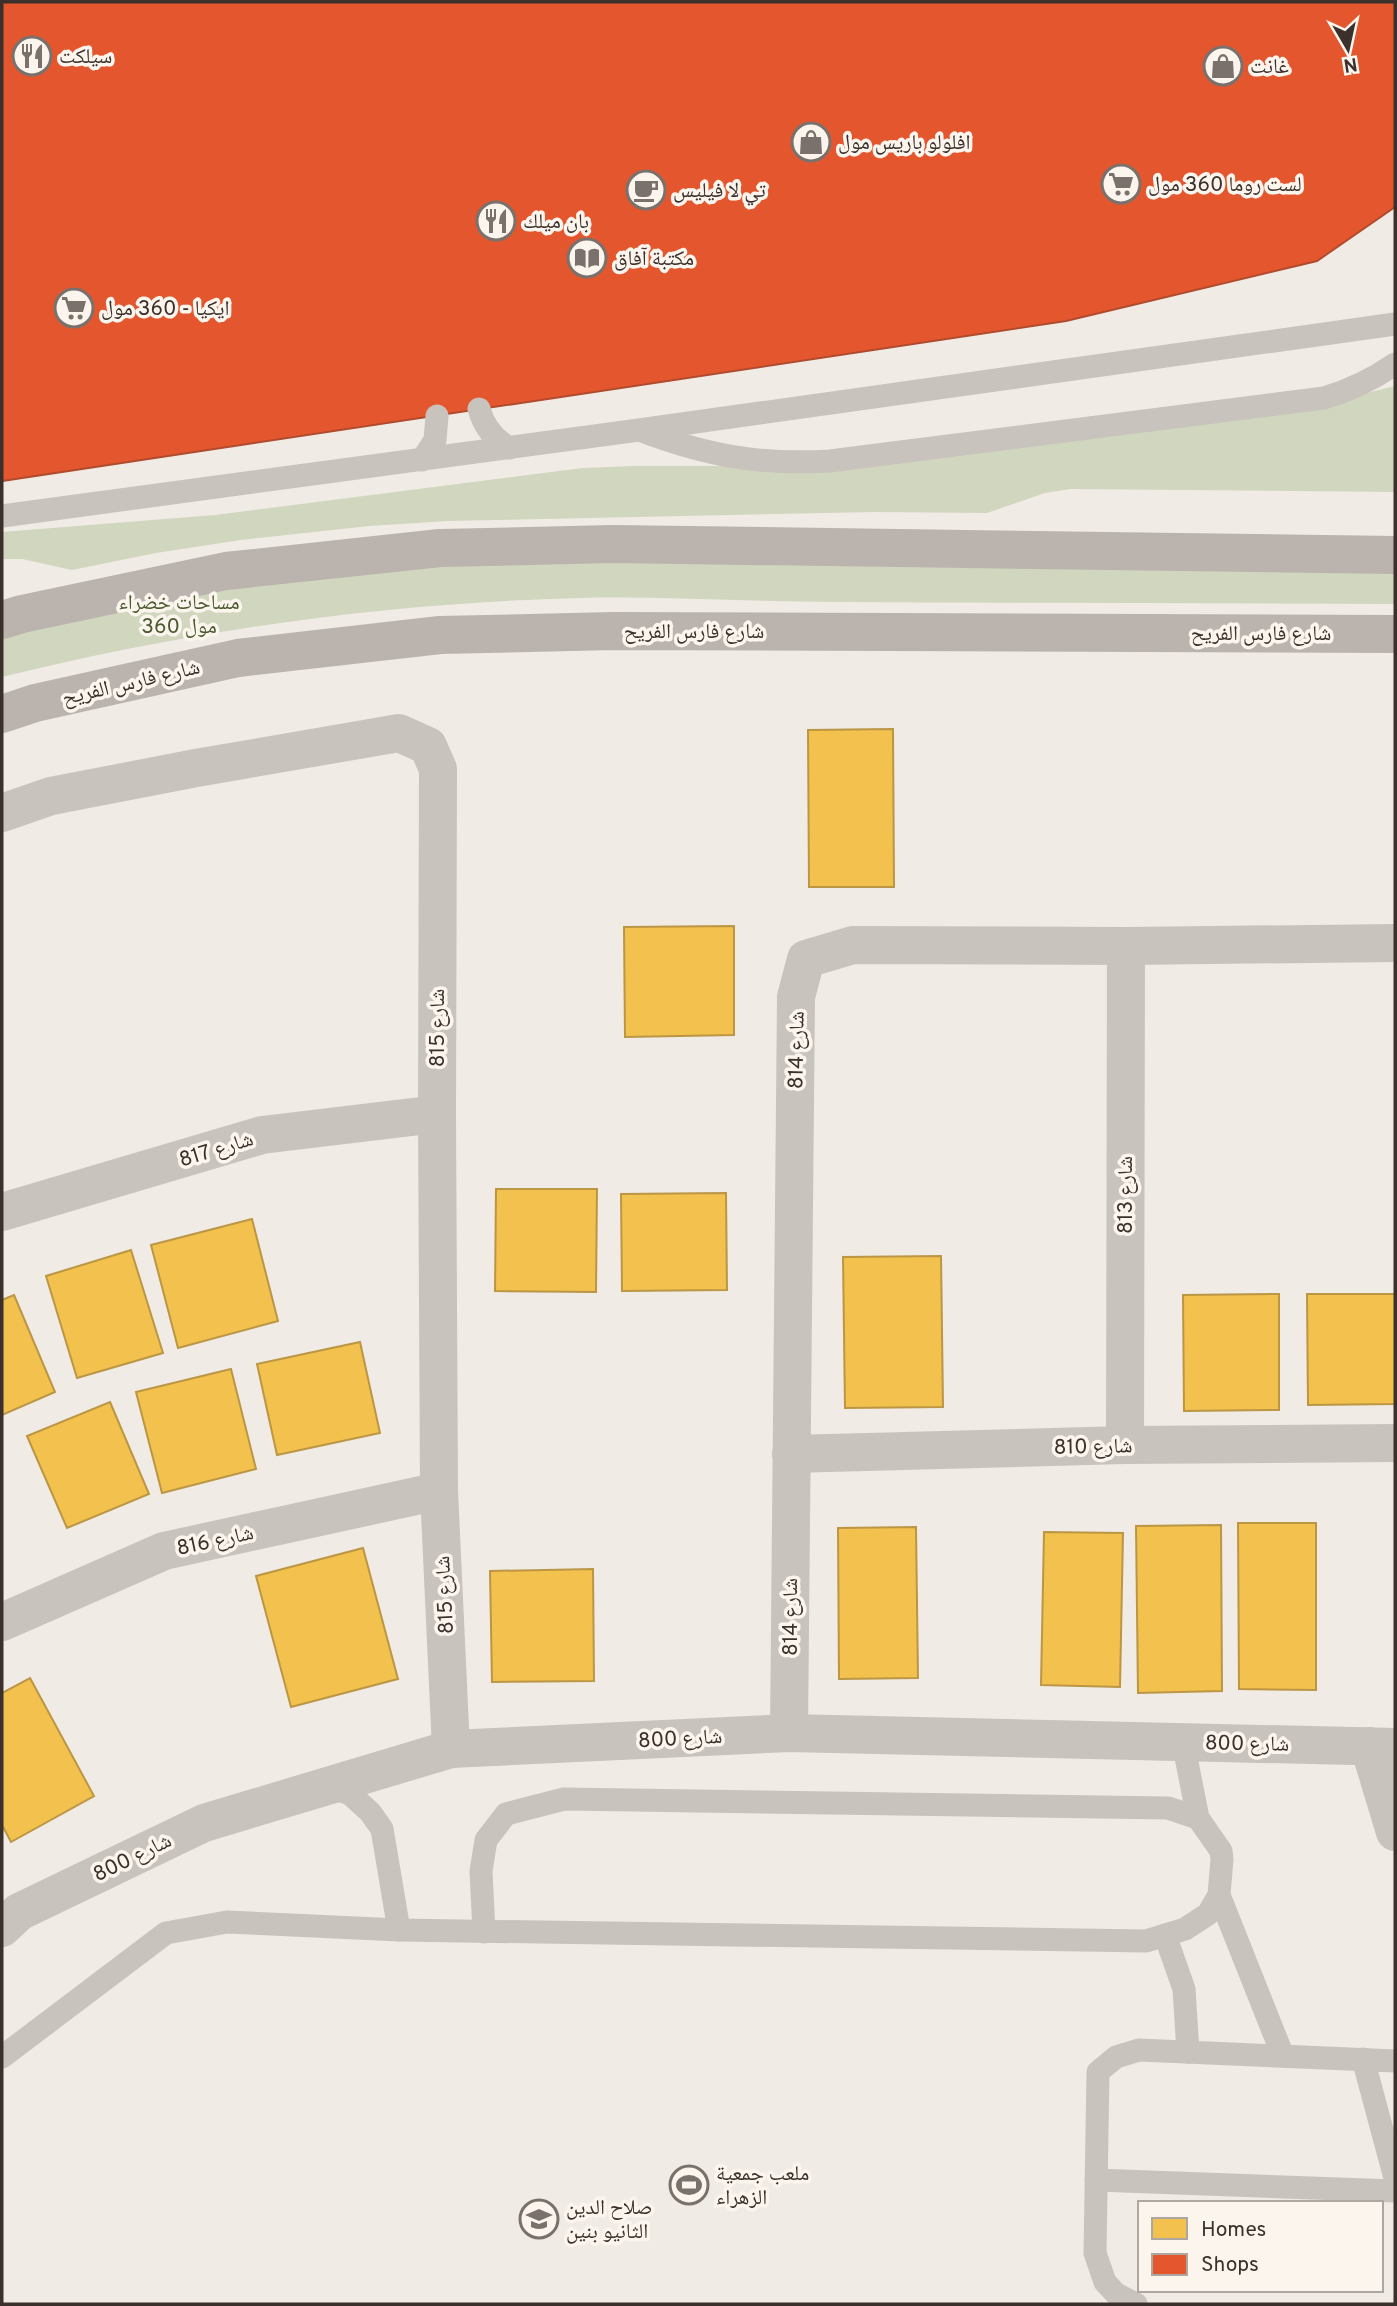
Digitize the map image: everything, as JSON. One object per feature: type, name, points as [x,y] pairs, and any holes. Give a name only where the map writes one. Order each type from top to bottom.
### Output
[{"type":"street","points":[[9,613],[226,571],[440,548],[613,544],[1395,555]]},
{"type":"street","name":"شارع فارس الفريح","points":[[2,714],[35,703],[238,658],[440,635],[614,631],[1395,634]]},
{"type":"street","name":"شارع 815","points":[[2,813],[51,796],[399,733],[428,746],[438,769],[439,1490],[451,1749]]},
{"type":"street","name":"شارع 814","points":[[789,1733],[796,997],[806,959],[852,945],[1395,943]]},
{"type":"street","name":"شارع 813","points":[[1125,1445],[1126,946]]},
{"type":"street","name":"شارع 817","points":[[2,1212],[262,1135],[437,1114]]},
{"type":"street","name":"شارع 810","points":[[791,1454],[1125,1445],[1395,1443]]},
{"type":"street","name":"شارع 816","points":[[2,1622],[164,1551],[439,1490]]},
{"type":"street","name":"شارع 800","points":[[7,1910],[204,1823],[451,1749],[789,1733],[1382,1746]]},
{"type":"street","points":[[1382,1746],[1395,1832]]},
{"type":"lane","points":[[2,516],[1395,324]]},
{"type":"lane","points":[[639,430],[682,446],[727,457],[772,462],[830,461],[1324,398],[1351,390],[1395,365]]},
{"type":"lane","points":[[479,409],[489,432],[498,442],[509,448]]},
{"type":"lane","points":[[422,460],[435,440],[437,416]]},
{"type":"lane","points":[[2,2057],[166,1933],[227,1922],[484,1932],[1146,1941],[1185,1929],[1208,1914],[1219,1895],[1221,1851],[1198,1818],[1183,1742]]},
{"type":"lane","points":[[327,1786],[350,1794],[370,1812],[383,1829],[398,1930]]},
{"type":"lane","points":[[484,1932],[481,1871],[486,1840],[506,1814],[564,1799],[1168,1808],[1198,1818]]},
{"type":"lane","points":[[1219,1895],[1283,2056]]},
{"type":"lane","points":[[1165,1935],[1184,1989],[1188,2052]]},
{"type":"lane","points":[[1136,2304],[1116,2294],[1105,2282],[1095,2253],[1098,2072],[1116,2057],[1139,2050],[1395,2061]]},
{"type":"lane","points":[[1363,2059],[1395,2178]]},
{"type":"lane","points":[[1096,2180],[1395,2191]]},
{"type":"green space","name":"مساحات خضراء 360 مول","points":[[1395,386],[1395,492],[1070,489],[1045,493],[987,513],[874,512],[447,521],[369,526],[241,540],[72,570],[22,559],[2,559],[2,532],[215,515],[583,468],[829,466],[1327,403]]},
{"type":"green space","name":"مساحات خضراء 360 مول","points":[[1395,560],[1395,604],[807,602],[677,598],[506,601],[288,622],[144,646],[2,677],[2,630],[58,615],[401,562]]},
{"type":"building: Homes","points":[[893,729],[894,887],[809,887],[808,730]]},
{"type":"building: Homes","points":[[734,926],[734,1035],[625,1037],[624,927]]},
{"type":"building: Homes","points":[[496,1189],[597,1189],[596,1292],[495,1291]]},
{"type":"building: Homes","points":[[726,1193],[727,1290],[622,1291],[621,1194]]},
{"type":"building: Homes","points":[[252,1219],[278,1321],[178,1348],[151,1245]]},
{"type":"building: Homes","points":[[131,1250],[163,1353],[77,1378],[46,1276]]},
{"type":"building: Homes","points":[[941,1256],[943,1407],[845,1408],[843,1257]]},
{"type":"building: Homes","points":[[1279,1294],[1279,1410],[1184,1411],[1183,1295]]},
{"type":"building: Homes","points":[[1307,1294],[1395,1294],[1395,1404],[1308,1405]]},
{"type":"building: Homes","points":[[14,1295],[55,1392],[2,1415],[2,1300]]},
{"type":"building: Homes","points":[[360,1342],[380,1433],[277,1455],[257,1364]]},
{"type":"building: Homes","points":[[231,1369],[256,1469],[162,1493],[136,1392]]},
{"type":"building: Homes","points":[[110,1402],[149,1494],[67,1528],[27,1436]]},
{"type":"building: Homes","points":[[1238,1523],[1316,1523],[1316,1690],[1239,1689]]},
{"type":"building: Homes","points":[[1221,1525],[1222,1691],[1138,1693],[1136,1526]]},
{"type":"building: Homes","points":[[916,1527],[918,1678],[839,1679],[838,1528]]},
{"type":"building: Homes","points":[[1044,1532],[1123,1533],[1120,1687],[1041,1685]]},
{"type":"building: Homes","points":[[363,1548],[398,1679],[291,1707],[256,1576]]},
{"type":"building: Homes","points":[[593,1569],[594,1681],[492,1682],[490,1571]]},
{"type":"building: Homes","points":[[30,1678],[94,1796],[11,1842],[2,1825],[2,1693]]},
{"type":"building: Shops","points":[[2,2],[1395,2],[1395,207],[1317,261],[1066,321],[2,481]]},
{"type":"place","name":"سيلكت","points":[[32,56]]},
{"type":"place","name":"غانت","points":[[1223,66]]},
{"type":"place","name":"افلولو باريس مول","points":[[811,142]]},
{"type":"place","name":"لست روما 360 مول","points":[[1121,184]]},
{"type":"place","name":"تي لا فيليس","points":[[646,190]]},
{"type":"place","name":"بان ميلك","points":[[496,221]]},
{"type":"place","name":"مكتبة آفاق","points":[[587,258]]},
{"type":"place","name":"ايكيا - 360 مول","points":[[74,308]]},
{"type":"place","name":"ملعب جمعية الزهراء","points":[[689,2185]]},
{"type":"place","name":"صلاح الدين الثانيو بنين","points":[[539,2219]]}]
